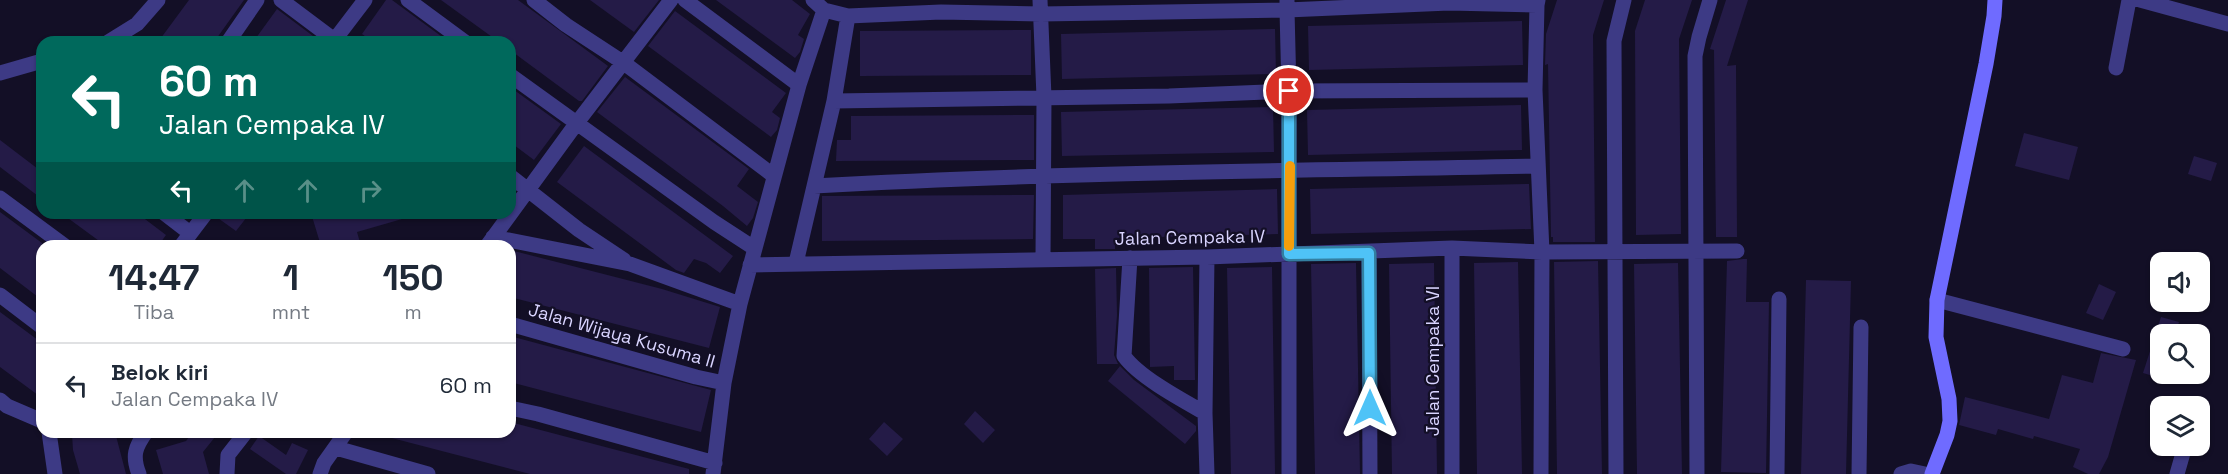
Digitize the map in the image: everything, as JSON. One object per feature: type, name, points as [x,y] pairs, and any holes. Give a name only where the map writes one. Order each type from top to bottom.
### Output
[{"type":"street","points":[[118,36],[137,24],[158,0]]},
{"type":"street","points":[[232,36],[257,0]]},
{"type":"street","points":[[281,0],[328,36]]},
{"type":"street","points":[[339,36],[365,0]]},
{"type":"street","points":[[408,0],[457,36]]},
{"type":"street","points":[[534,0],[566,25],[624,63],[774,176]]},
{"type":"street","points":[[516,208],[576,124],[671,0]]},
{"type":"street","points":[[685,0],[799,85]]},
{"type":"street","points":[[1616,474],[1614,41],[1624,0]]},
{"type":"street","points":[[1697,474],[1696,50],[1710,0]]},
{"type":"street","points":[[1932,474],[1950,421],[1949,399],[1936,337],[1937,300],[1986,64],[1995,0]]},
{"type":"street","points":[[2115,68],[2129,0]]},
{"type":"street","points":[[2140,0],[2228,24]]},
{"type":"street","points":[[516,409],[714,468],[724,384],[740,303],[819,5],[848,16],[1123,5],[1537,3],[1535,90],[1542,252],[1541,474]]},
{"type":"street","points":[[1287,5],[1290,171],[1289,474]]},
{"type":"street","points":[[1040,7],[1044,97],[1043,258]]},
{"type":"street","points":[[796,263],[834,100],[848,16]]},
{"type":"street","points":[[0,73],[36,63]]},
{"type":"street","points":[[516,79],[714,222],[754,248]]},
{"type":"street","points":[[834,100],[1169,96],[1289,91],[1535,90]]},
{"type":"street","points":[[814,186],[934,179],[1537,166]]},
{"type":"street","points":[[516,181],[579,230],[630,264]]},
{"type":"street","points":[[0,198],[57,240]]},
{"type":"street","points":[[169,219],[186,240],[202,219]]},
{"type":"street","points":[[492,240],[508,219]]},
{"type":"street","points":[[516,246],[630,264],[740,303]]},
{"type":"street","name":"Jalan Cempaka IV","points":[[750,264],[1207,257],[1369,253],[1452,248],[1542,252],[1737,251]]},
{"type":"street","name":"Jalan Cempaka VI","points":[[1452,248],[1452,474]]},
{"type":"street","points":[[1369,253],[1370,474]]},
{"type":"street","points":[[1207,257],[1205,413],[1207,474]]},
{"type":"street","points":[[1130,258],[1124,356],[1167,391],[1205,413]]},
{"type":"street","points":[[0,295],[36,322]]},
{"type":"street","points":[[1777,474],[1779,299]]},
{"type":"street","points":[[1937,300],[2123,349]]},
{"type":"street","name":"Jalan Wijaya Kusuma II","points":[[516,326],[724,384]]},
{"type":"street","points":[[1859,474],[1861,327]]},
{"type":"street","points":[[2,404],[36,418]]},
{"type":"street","points":[[50,438],[55,474]]},
{"type":"street","points":[[138,474],[134,462],[137,444],[142,438]]},
{"type":"street","points":[[227,474],[228,456],[242,438]]},
{"type":"street","points":[[320,474],[324,463],[342,438]]},
{"type":"street","points":[[336,448],[428,474]]},
{"type":"street","points":[[2177,474],[2182,456]]},
{"type":"street","points":[[1901,474],[1911,471],[1925,474]]},
{"type":"building","points":[[189,0],[244,0],[218,36],[162,36]]},
{"type":"building","points":[[386,0],[392,0],[441,36],[365,36],[362,34]]},
{"type":"building","points":[[441,0],[518,0],[608,66],[582,101],[579,101],[516,54],[516,36],[491,36]]},
{"type":"building","points":[[590,0],[659,0],[634,32]]},
{"type":"building","points":[[716,0],[792,0],[810,14],[798,35],[804,39],[800,52],[795,58]]},
{"type":"building","points":[[1557,0],[1604,0],[1593,35],[1595,242],[1553,242],[1553,237],[1551,237],[1548,64],[1545,65],[1546,34]]},
{"type":"building","points":[[1645,0],[1692,0],[1679,39],[1681,234],[1636,235],[1635,31]]},
{"type":"building","points":[[1726,0],[1748,0],[1727,66],[1736,65],[1737,237],[1716,237],[1714,50],[1710,49]]},
{"type":"building","points":[[277,9],[313,36],[257,36]]},
{"type":"building","points":[[675,11],[786,93],[772,112],[780,118],[777,130],[771,137],[648,46]]},
{"type":"building","points":[[1522,21],[1523,65],[1309,70],[1308,26]]},
{"type":"building","points":[[1275,29],[1276,74],[1062,79],[1061,34]]},
{"type":"building","points":[[1031,30],[1031,75],[860,76],[860,31]]},
{"type":"building","points":[[625,77],[749,169],[737,186],[758,202],[753,218],[747,226],[597,112]]},
{"type":"building","points":[[516,91],[561,124],[534,160],[516,146]]},
{"type":"building","points":[[1521,105],[1522,150],[1308,155],[1307,110]]},
{"type":"building","points":[[1273,107],[1274,152],[1062,156],[1061,112]]},
{"type":"building","points":[[1034,115],[1034,160],[836,161],[837,140],[851,140],[851,116]]},
{"type":"building","points":[[2024,133],[2078,147],[2069,180],[2015,166]]},
{"type":"building","points":[[0,140],[36,167],[36,194],[0,167]]},
{"type":"building","points":[[584,146],[733,256],[720,273],[706,263],[694,259],[684,273],[676,270],[557,182]]},
{"type":"building","points":[[2194,156],[2217,163],[2211,181],[2188,174]]},
{"type":"building","points":[[1529,184],[1531,229],[1311,234],[1310,189]]},
{"type":"building","points":[[1277,189],[1278,234],[1115,238],[1115,249],[1095,249],[1095,239],[1063,239],[1063,195]]},
{"type":"building","points":[[1034,195],[1033,239],[822,241],[822,196]]},
{"type":"building","points":[[0,212],[38,240],[36,240],[36,295],[0,268]]},
{"type":"building","points":[[69,219],[145,219],[166,235],[162,240],[98,240]]},
{"type":"building","points":[[219,219],[245,219],[236,231]]},
{"type":"building","points":[[313,219],[402,219],[357,232],[359,240],[319,240]]},
{"type":"building","points":[[516,252],[662,289],[720,307],[709,348],[516,299]]},
{"type":"building","points":[[1747,259],[1746,302],[1769,302],[1766,473],[1721,472],[1727,261]]},
{"type":"building","points":[[1598,261],[1602,474],[1557,474],[1554,262]]},
{"type":"building","points":[[1518,262],[1522,474],[1477,474],[1474,263]]},
{"type":"building","points":[[1356,263],[1360,474],[1315,474],[1311,264]]},
{"type":"building","points":[[1434,263],[1437,474],[1392,474],[1389,264]]},
{"type":"building","points":[[1678,263],[1682,474],[1637,474],[1634,264]]},
{"type":"building","points":[[1193,267],[1195,380],[1174,380],[1174,366],[1150,367],[1149,268]]},
{"type":"building","points":[[1272,267],[1275,474],[1231,474],[1227,268]]},
{"type":"building","points":[[1116,268],[1117,315],[1114,355],[1118,364],[1097,364],[1095,269]]},
{"type":"building","points":[[1806,280],[1851,281],[1846,474],[1801,474]]},
{"type":"building","points":[[2099,284],[2116,292],[2103,320],[2086,313]]},
{"type":"building","points":[[0,312],[36,339],[36,394],[0,367]]},
{"type":"building","points":[[2161,317],[2179,322],[2178,324],[2159,324]]},
{"type":"building","points":[[516,338],[711,390],[701,432],[516,384]]},
{"type":"building","points":[[2150,351],[2150,375],[2143,373]]},
{"type":"building","points":[[2101,353],[2136,360],[2108,457],[2099,474],[2088,474],[2073,467],[2080,449],[2034,436],[2033,439],[1998,429],[1996,435],[1959,425],[1965,397],[2049,419],[2062,375],[2093,383]]},
{"type":"building","points":[[1120,366],[1134,380],[1196,426],[1196,431],[1185,444],[1108,381]]},
{"type":"building","points":[[975,411],[995,430],[983,443],[964,424]]},
{"type":"building","points":[[884,422],[903,439],[887,456],[869,439]]},
{"type":"building","points":[[516,424],[689,469],[689,474],[530,474],[392,438],[516,438]]},
{"type":"building","points":[[72,438],[117,438],[126,474],[80,474]]},
{"type":"building","points":[[188,438],[214,438],[203,452],[209,474],[163,474],[156,450],[186,441]]},
{"type":"building","points":[[258,438],[262,438],[286,455],[292,443],[308,450],[296,474],[286,474],[250,449]]},
{"type":"slow traffic","points":[[1289,246],[1290,166]]},
{"type":"route","points":[[1289,91],[1289,254],[1369,253],[1370,408]]}]
